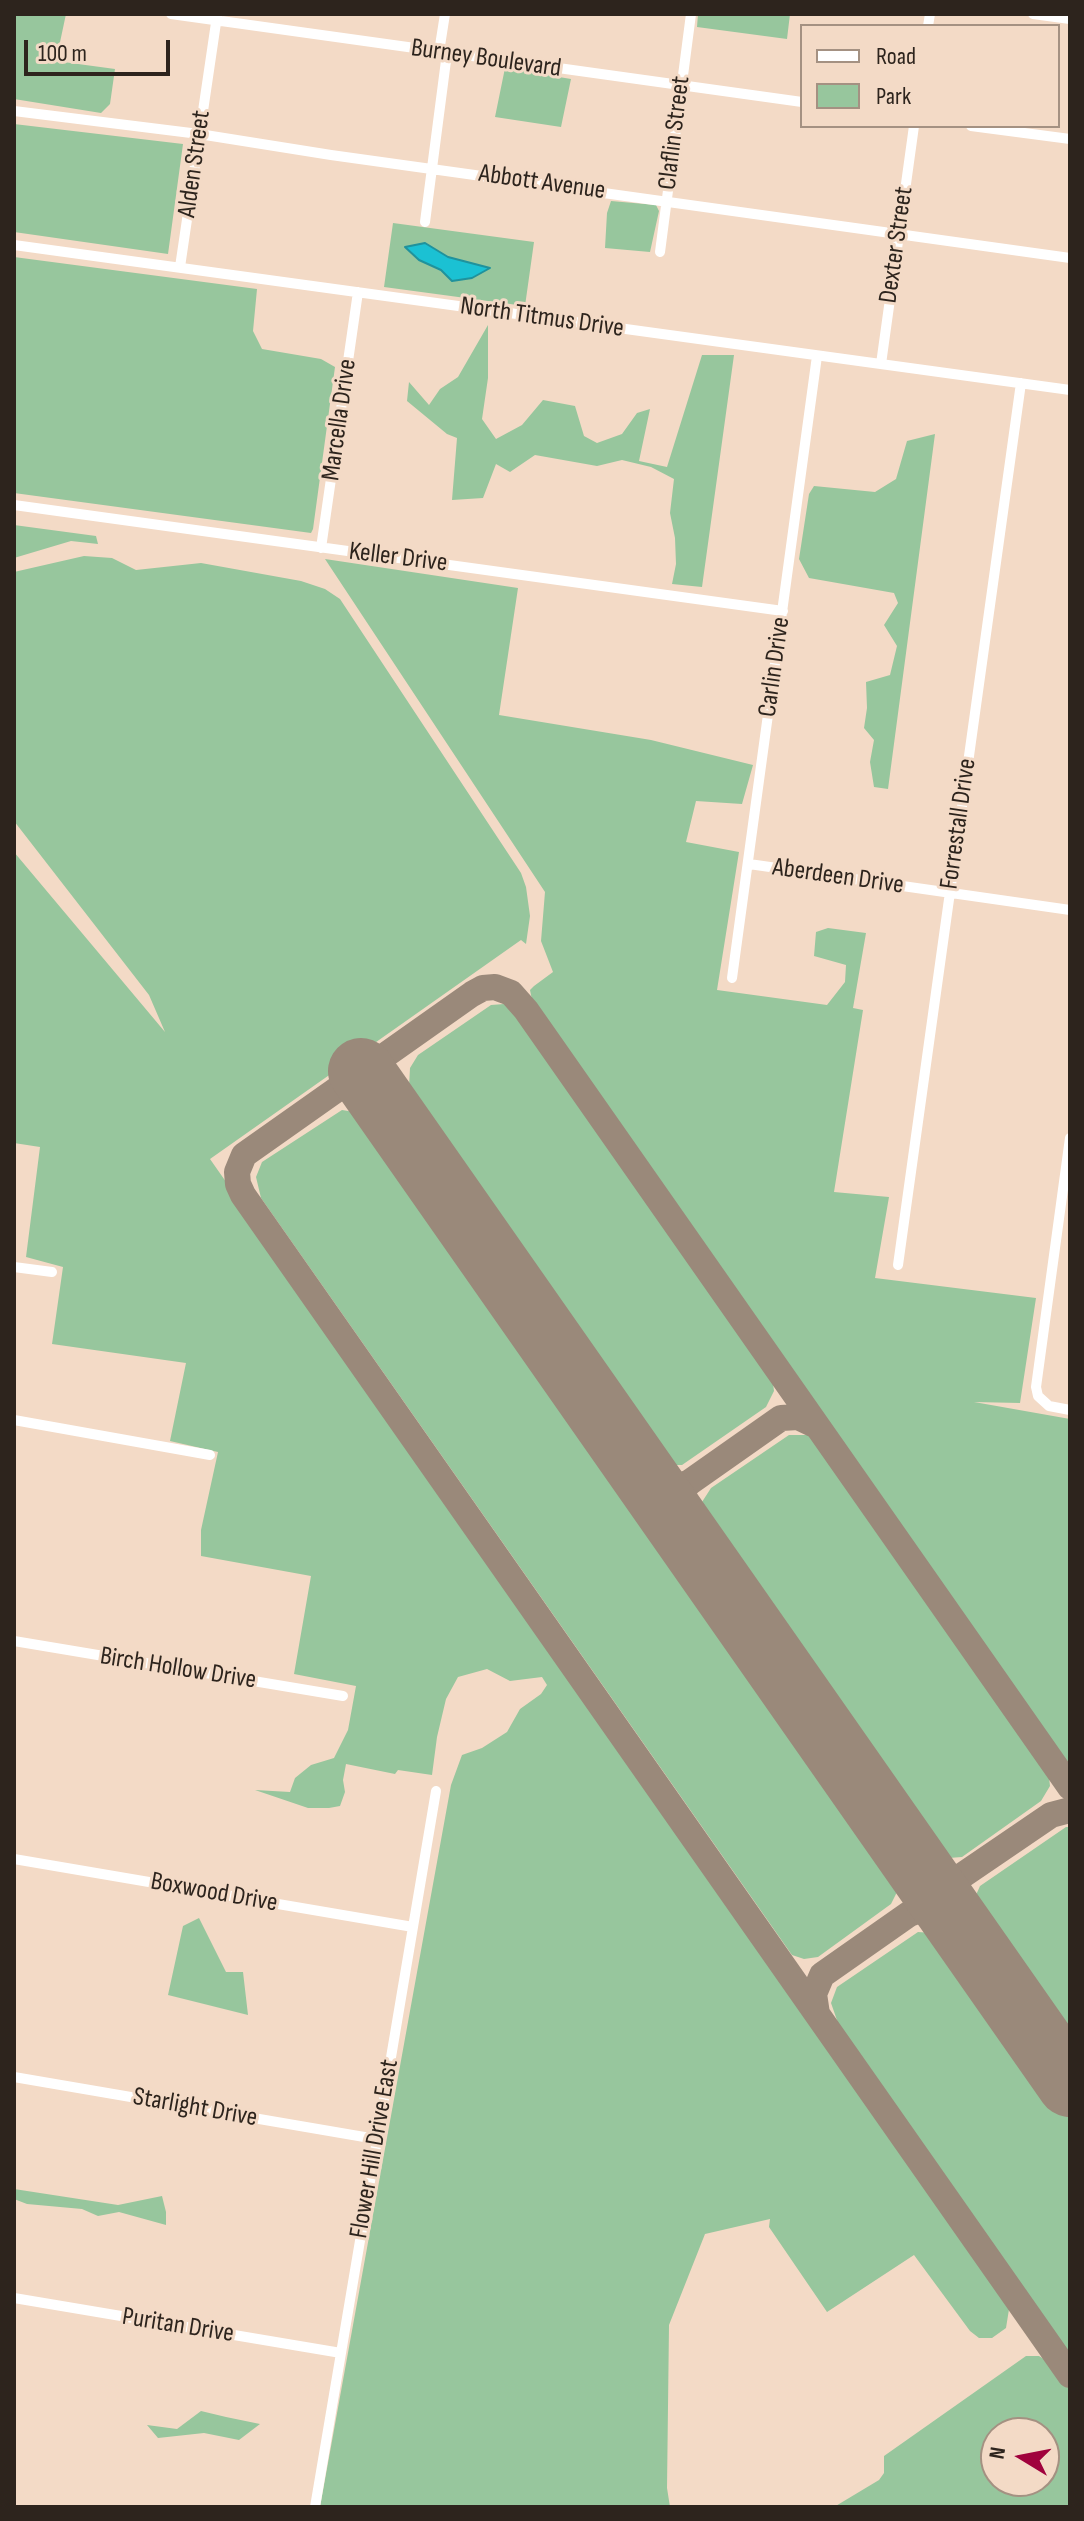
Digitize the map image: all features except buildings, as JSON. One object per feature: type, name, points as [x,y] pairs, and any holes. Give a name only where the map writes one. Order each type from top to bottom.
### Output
[{"type":"street","name":"Burney Boulevard","points":[[171,14],[217,17],[443,53],[800,102]]},
{"type":"street","points":[[425,222],[445,14]]},
{"type":"street","name":"Claflin Street","points":[[660,252],[691,14]]},
{"type":"street","points":[[1033,14],[1070,19]]},
{"type":"street","name":"Alden Street","points":[[180,267],[217,17]]},
{"type":"street","name":"Abbott Avenue","points":[[14,111],[199,134],[1070,258]]},
{"type":"street","name":"Dexter Street","points":[[881,364],[914,128]]},
{"type":"street","points":[[986,128],[1070,139]]},
{"type":"street","name":"North Titmus Drive","points":[[14,245],[1070,390]]},
{"type":"street","name":"Marcella Drive","points":[[321,548],[358,292]]},
{"type":"street","name":"Carlin Drive","points":[[732,978],[817,356]]},
{"type":"street","name":"Forrestall Drive","points":[[898,1265],[1021,383]]},
{"type":"street","name":"Keller Drive","points":[[14,505],[783,611]]},
{"type":"street","name":"Aberdeen Drive","points":[[749,864],[1070,910]]},
{"type":"street","points":[[1070,1138],[1036,1387],[1038,1396],[1049,1406],[1070,1410]]},
{"type":"street","points":[[14,1267],[52,1272]]},
{"type":"street","points":[[14,1420],[210,1455]]},
{"type":"street","name":"Birch Hollow Drive","points":[[14,1641],[343,1696]]},
{"type":"street","name":"Flower Hill Drive East","points":[[315,2507],[436,1791]]},
{"type":"street","name":"Boxwood Drive","points":[[14,1859],[413,1927]]},
{"type":"street","name":"Starlight Drive","points":[[14,2077],[376,2139]]},
{"type":"street","name":"Puritan Drive","points":[[14,2298],[341,2353]]},
{"type":"green space","points":[[14,14],[66,14],[56,61],[115,69],[110,104],[101,113],[14,99]]},
{"type":"green space","points":[[698,14],[790,14],[787,39],[697,27]]},
{"type":"green space","points":[[505,68],[571,79],[561,127],[495,117]]},
{"type":"green space","points":[[14,124],[183,144],[168,254],[14,232]]},
{"type":"green space","points":[[611,201],[656,205],[659,211],[650,252],[605,248],[607,213]]},
{"type":"green space","points":[[393,223],[534,242],[525,306],[384,287]],"holes":[[[425,243],[448,257],[489,268],[452,281],[441,270],[419,260],[406,248]]]},
{"type":"green space","points":[[14,257],[257,289],[253,331],[262,349],[321,359],[335,367],[311,533],[14,493]]},
{"type":"green space","points":[[488,325],[488,378],[482,419],[496,439],[522,425],[543,400],[575,406],[584,436],[597,443],[622,434],[637,413],[650,409],[639,461],[667,467],[702,355],[734,355],[702,587],[672,584],[676,564],[670,513],[674,479],[651,467],[622,460],[597,466],[535,455],[510,472],[496,464],[483,498],[452,500],[457,438],[447,434],[407,401],[409,382],[429,405],[440,389],[458,377]]},
{"type":"green space","points":[[935,434],[888,789],[874,787],[870,762],[874,740],[864,728],[866,682],[890,675],[897,646],[884,625],[898,603],[894,593],[809,578],[799,559],[809,494],[814,486],[875,492],[896,479],[907,441]]},
{"type":"green space","points":[[14,525],[96,536],[98,544],[71,541],[14,558]]},
{"type":"green space","points":[[84,556],[112,558],[136,570],[201,563],[301,581],[325,589],[340,599],[521,873],[530,916],[526,944],[521,940],[210,1159],[560,1659],[558,1663],[563,1672],[570,1673],[1010,2303],[1006,2328],[992,2338],[979,2338],[970,2331],[914,2255],[827,2312],[769,2227],[770,2219],[705,2234],[669,2325],[667,2488],[670,2507],[320,2507],[451,1785],[462,1755],[482,1748],[507,1732],[520,1709],[541,1694],[547,1685],[542,1677],[510,1681],[487,1669],[458,1677],[446,1699],[432,1775],[398,1770],[395,1774],[346,1764],[343,1780],[345,1792],[340,1806],[329,1808],[308,1808],[255,1790],[290,1792],[295,1778],[311,1765],[334,1758],[348,1730],[356,1686],[294,1674],[311,1576],[201,1556],[201,1530],[218,1452],[170,1441],[186,1363],[52,1344],[63,1267],[26,1257],[40,1147],[14,1143],[14,852],[165,1032],[149,995],[14,821],[14,572]]},
{"type":"green space","points":[[325,559],[518,588],[499,715],[651,740],[753,765],[742,804],[696,801],[686,842],[739,852],[717,990],[827,1005],[845,982],[846,965],[814,956],[816,932],[828,928],[866,933],[853,1008],[863,1010],[834,1192],[889,1197],[875,1278],[1036,1298],[1020,1403],[974,1402],[1070,1419],[1070,1767],[532,1000],[530,990],[553,972],[541,941],[545,892]]},
{"type":"green space","points":[[504,1004],[517,1011],[772,1376],[774,1391],[766,1407],[682,1465],[670,1465],[658,1454],[412,1106],[410,1068],[418,1055],[491,1005]]},
{"type":"green space","points":[[342,1110],[360,1113],[374,1125],[894,1870],[899,1888],[891,1904],[818,1957],[804,1959],[792,1955],[261,1198],[256,1177],[262,1162]]},
{"type":"green space","points":[[789,1435],[808,1435],[819,1443],[1048,1769],[1050,1786],[1041,1801],[962,1857],[949,1858],[935,1850],[704,1522],[702,1502],[711,1488]]},
{"type":"green space","points":[[1070,1827],[1070,2043],[979,1914],[976,1895],[980,1886]]},
{"type":"green space","points":[[199,1918],[226,1972],[243,1972],[248,2015],[168,1995],[183,1926]]},
{"type":"green space","points":[[918,1932],[932,1933],[944,1943],[1070,2120],[1070,2356],[838,2023],[831,2003],[837,1987]]},
{"type":"green space","points":[[14,2189],[118,2205],[162,2196],[166,2225],[119,2212],[98,2216],[82,2209],[27,2204],[14,2199]]},
{"type":"green space","points":[[1026,2356],[1039,2356],[1055,2366],[1070,2387],[1070,2507],[834,2507],[879,2480],[884,2473],[884,2456]]},
{"type":"green space","points":[[201,2411],[260,2424],[239,2440],[204,2433],[158,2438],[147,2425],[177,2429]]},
{"type":"water","points":[[425,243],[448,257],[490,268],[472,278],[452,281],[441,270],[419,260],[405,247]]},
{"type":"taxiway","points":[[1070,1787],[526,1010],[511,993],[495,987],[483,988],[472,994],[244,1155],[237,1172],[243,1195],[1070,2375]]},
{"type":"taxiway","points":[[680,1527],[677,1504],[681,1491],[690,1482],[781,1418],[798,1417],[817,1426]]},
{"type":"taxiway","points":[[642,1473],[663,1486],[680,1486],[690,1482]]},
{"type":"taxiway","points":[[920,1869],[938,1879],[960,1877],[1051,1815],[1070,1810]]},
{"type":"taxiway","points":[[817,2014],[814,1994],[822,1975],[909,1914],[934,1909],[956,1921]]},
{"type":"runway","points":[[361,1071],[1070,2084]]}]
